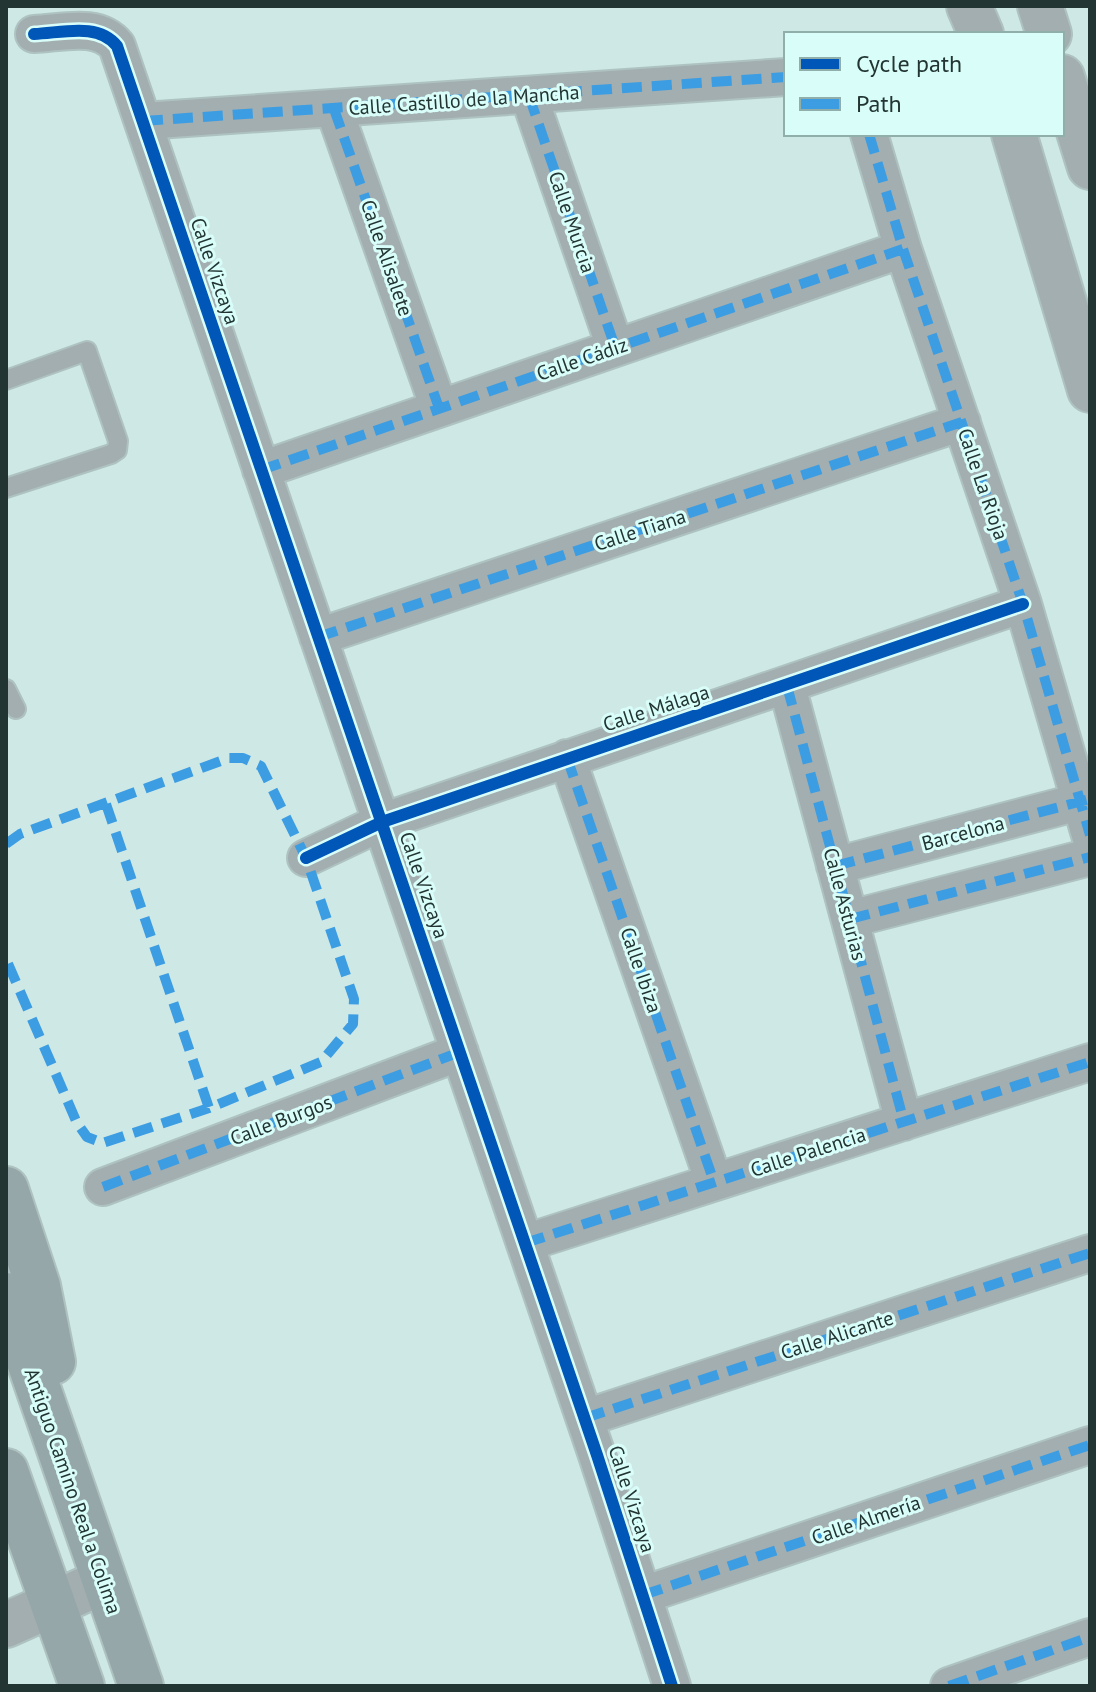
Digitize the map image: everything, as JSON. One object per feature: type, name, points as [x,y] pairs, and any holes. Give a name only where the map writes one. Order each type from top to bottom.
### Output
[{"type":"main road","points":[[6,1189],[38,1286],[82,1518]]},
{"type":"main road","name":"Antiguo Camino Real a Colima","points":[[6,1295],[141,1686]]},
{"type":"main road","points":[[6,1471],[82,1686]]},
{"type":"street","points":[[969,6],[980,32]]},
{"type":"street","points":[[1040,6],[1048,32]]},
{"type":"street","name":"Calle Vizcaya","points":[[34,34],[94,30],[108,35],[117,46],[585,1418],[672,1686]]},
{"type":"street","name":"Calle Castillo de la Mancha","points":[[143,121],[784,77]]},
{"type":"street","points":[[1064,83],[1090,167]]},
{"type":"street","name":"Calle Murcia","points":[[529,96],[615,347]]},
{"type":"street","name":"Calle Alisalete","points":[[334,109],[439,408]]},
{"type":"street","name":"Calle La Rioja","points":[[870,136],[903,249],[1023,604],[1087,812]]},
{"type":"street","points":[[1015,136],[1090,390]]},
{"type":"street","name":"Calle Cádiz","points":[[261,470],[903,249]]},
{"type":"street","name":"Calle Tiana","points":[[318,637],[962,422]]},
{"type":"street","name":"Calle Málaga","points":[[306,858],[382,822],[1023,604]]},
{"type":"street","name":"Calle Asturias","points":[[787,686],[904,1122]]},
{"type":"street","name":"Calle Ibiza","points":[[567,758],[714,1182]]},
{"type":"street","name":"Barcelona","points":[[835,866],[1087,812]]},
{"type":"street","points":[[850,919],[1090,857]]},
{"type":"street","name":"Calle Burgos","points":[[103,1187],[460,1052]]},
{"type":"street","name":"Calle Palencia","points":[[525,1243],[1090,1062]]},
{"type":"street","name":"Calle Alicante","points":[[585,1418],[1090,1253]]},
{"type":"street","name":"Calle Almería","points":[[643,1595],[1090,1445]]},
{"type":"street","points":[[6,1625],[104,1581]]},
{"type":"street","points":[[949,1686],[1090,1637]]},
{"type":"lane","points":[[6,380],[87,351],[118,441],[117,450],[111,454],[6,488]]},
{"type":"lane","points":[[6,689],[16,709]]},
{"type":"marked path","points":[[143,121],[784,77]]},
{"type":"marked path","points":[[529,96],[615,347]]},
{"type":"marked path","points":[[334,109],[439,408]]},
{"type":"marked path","points":[[870,136],[903,249],[1023,604],[1090,835]]},
{"type":"marked path","points":[[261,470],[903,249]]},
{"type":"marked path","points":[[318,637],[962,422]]},
{"type":"marked path","points":[[787,686],[904,1122]]},
{"type":"marked path","points":[[6,844],[20,834],[229,758],[243,758],[261,766],[306,858],[354,999],[353,1024],[321,1062],[209,1108],[103,1143],[87,1137],[77,1123],[6,959]]},
{"type":"marked path","points":[[567,758],[714,1182]]},
{"type":"marked path","points":[[835,866],[1090,799]]},
{"type":"marked path","points":[[106,804],[209,1108]]},
{"type":"marked path","points":[[850,919],[1090,857]]},
{"type":"marked path","points":[[103,1187],[460,1052]]},
{"type":"marked path","points":[[525,1243],[1090,1062]]},
{"type":"marked path","points":[[585,1418],[1090,1253]]},
{"type":"marked path","points":[[643,1595],[1090,1445]]},
{"type":"marked path","points":[[949,1686],[1090,1637]]},
{"type":"cycle path","points":[[34,34],[90,31],[117,46],[597,1455],[672,1686]]},
{"type":"cycle path","points":[[306,858],[382,822],[1023,604]]}]
